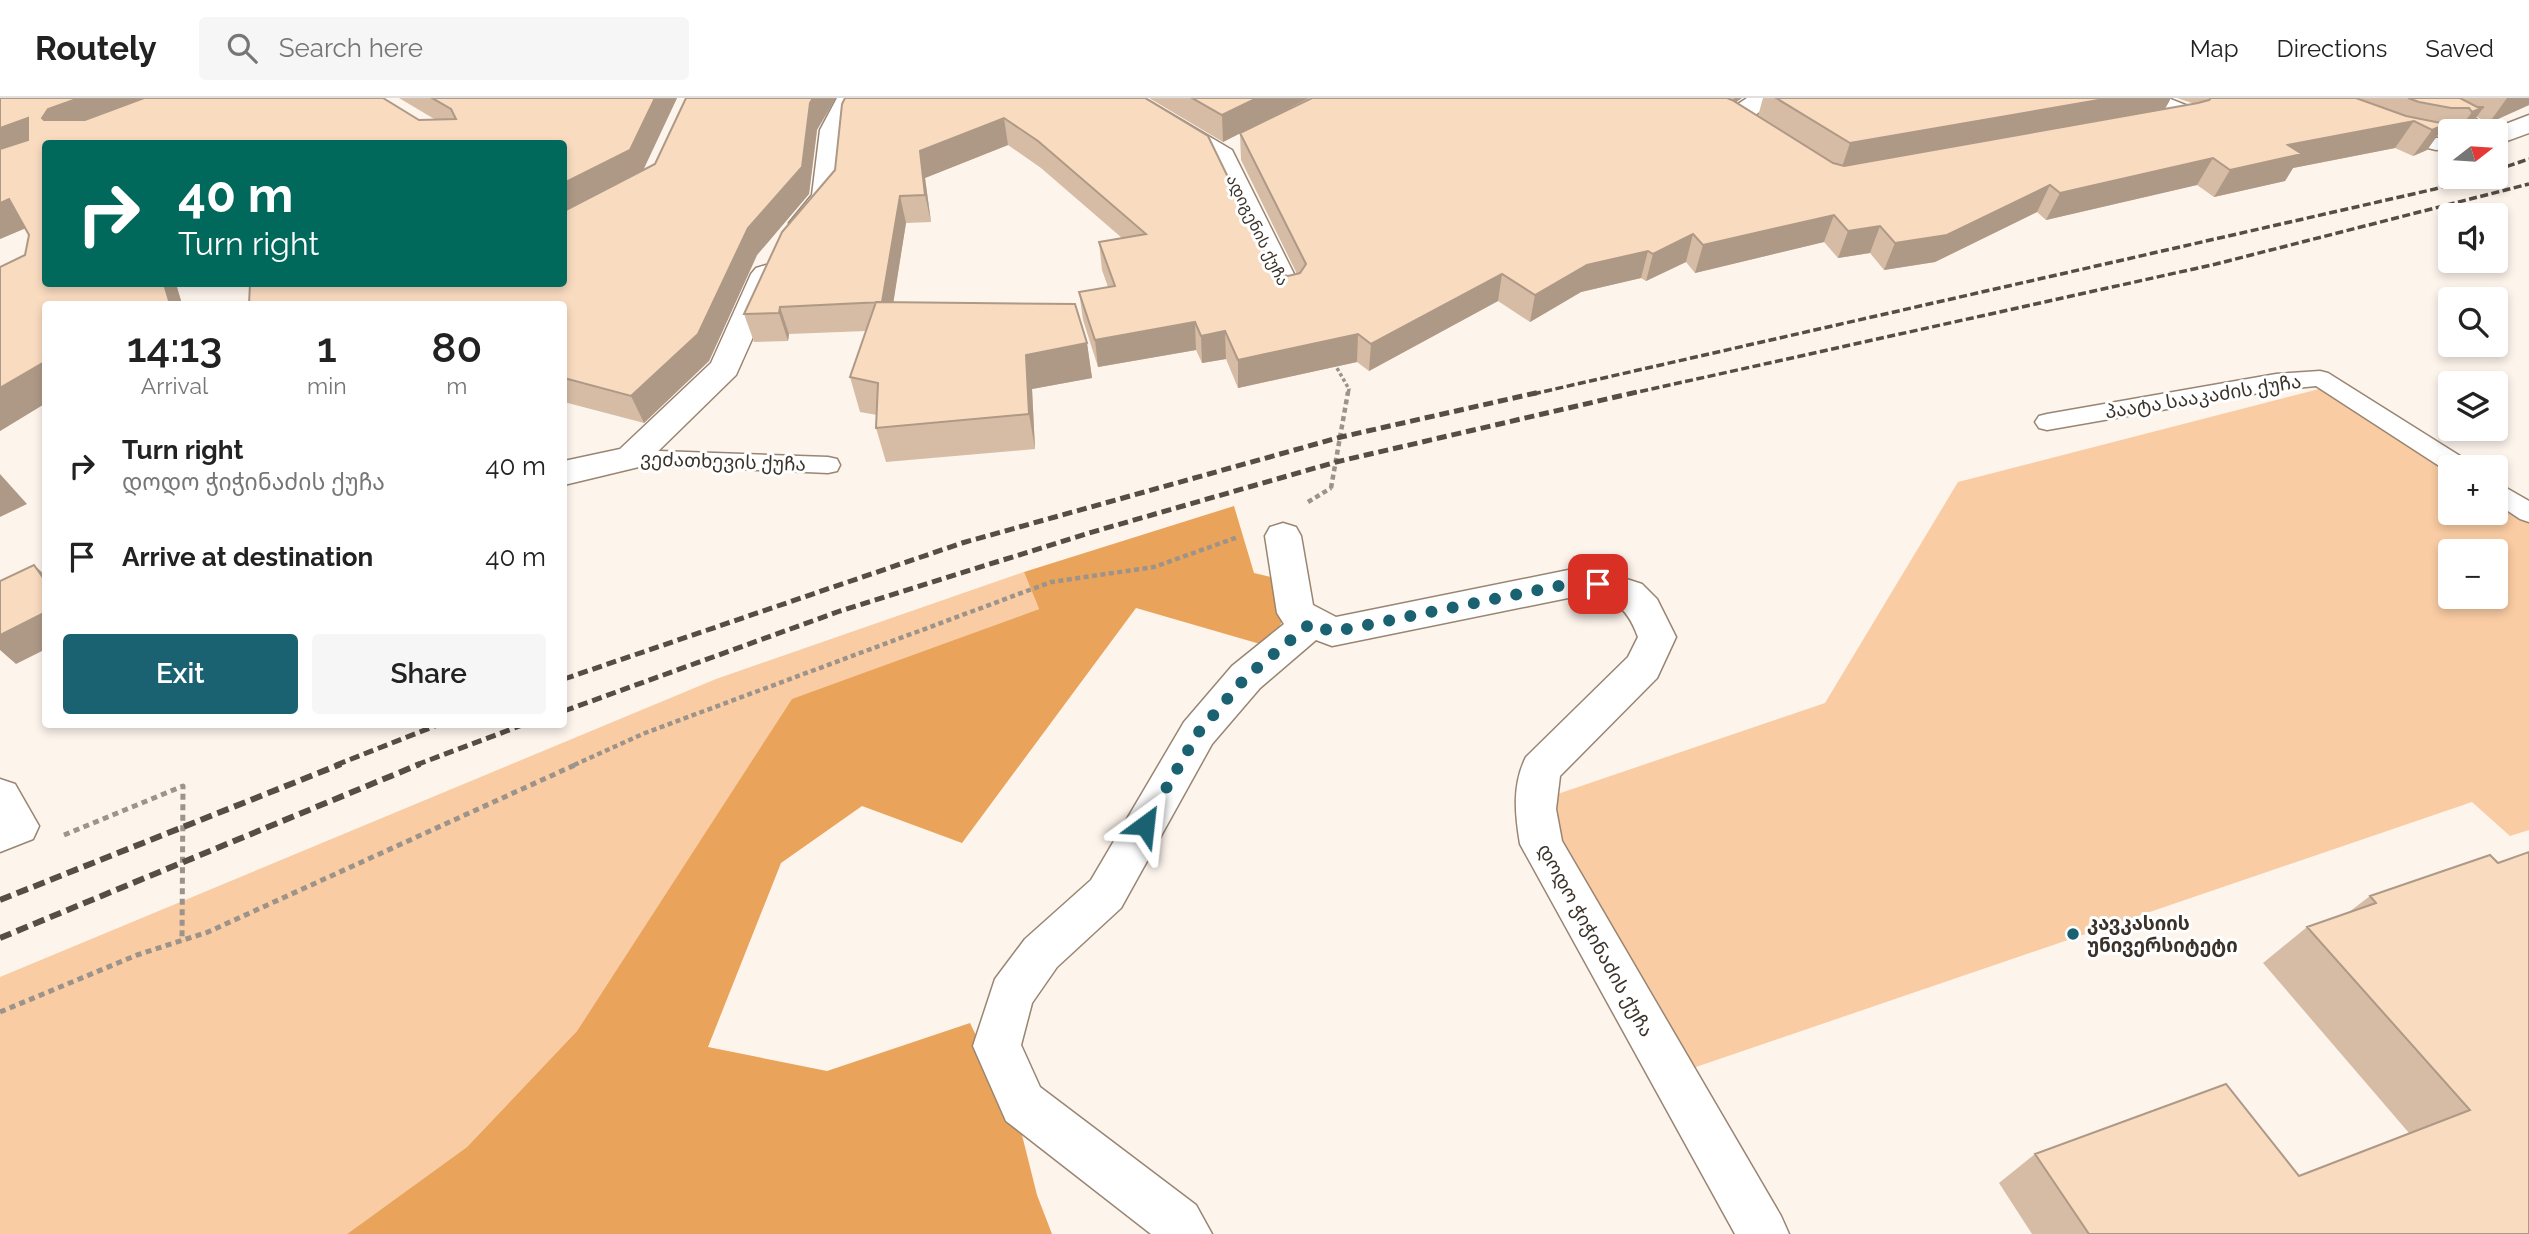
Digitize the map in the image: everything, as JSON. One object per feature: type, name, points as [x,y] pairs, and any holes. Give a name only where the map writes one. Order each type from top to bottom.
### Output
[{"type":"street","name":"ვეძათხევის ქუჩა","points":[[631,458],[725,368],[774,256],[826,197],[833,130],[850,98]]},
{"type":"street","name":"ადიგენის ქუჩა","points":[[1126,98],[1233,150],[1288,292]]},
{"type":"street","points":[[1682,98],[1746,125],[1764,98]]},
{"type":"street","points":[[2417,98],[2456,119]]},
{"type":"street","points":[[2154,111],[2183,119],[2191,114]]},
{"type":"street","points":[[2508,132],[2529,123]]},
{"type":"street","points":[[567,472],[631,458]]},
{"type":"street","points":[[1186,1234],[1178,1223],[1023,1104],[997,1046],[1011,994],[1041,953],[1106,894],[1198,733],[1246,677],[1311,623],[1296,613],[1264,535]]},
{"type":"street","name":"დოდო ჭიჭინაძის ქუჩა","points":[[1311,623],[1332,632],[1578,582],[1619,587],[1647,608],[1657,637],[1643,667],[1540,769],[1535,809],[1541,844],[1763,1234]]},
{"type":"lane","points":[[2379,129],[2438,144]]},
{"type":"lane","name":"პაატა სააკაძის ქუჩა","points":[[2047,422],[2276,382],[2320,378],[2440,455]]},
{"type":"lane","name":"ვეძათხევის ქუჩა","points":[[631,458],[828,466]]},
{"type":"lane","points":[[2508,499],[2529,513]]},
{"type":"path","points":[[0,1012],[137,955],[208,932],[645,733],[1051,582],[1154,567],[1264,535],[1331,488],[1349,389],[1328,353]]},
{"type":"path","points":[[1307,502],[1331,488]]},
{"type":"path","points":[[1,821],[53,840],[183,786],[182,941]]},
{"type":"shaded area","points":[[2323,388],[2438,464],[2438,525],[2508,525],[2508,509],[2529,523],[2529,830],[2510,836],[2472,802],[1693,1068],[1540,800],[1825,703],[1958,482]]},
{"type":"shaded area","points":[[1234,506],[1254,573],[1305,585],[1267,646],[1136,608],[962,843],[862,806],[781,863],[708,1047],[827,1071],[970,1023],[1020,1127],[1037,1195],[1052,1234],[347,1234],[467,1147],[577,1031],[792,699],[1039,609],[1024,572]]},
{"type":"shaded area","points":[[1024,572],[1039,609],[792,700],[577,1031],[467,1147],[347,1234],[0,1234],[0,977],[716,679]]},
{"type":"building","points":[[0,98],[79,98],[48,109],[42,118],[85,120],[144,98],[383,98],[419,120],[456,119],[451,109],[432,98],[655,98],[630,150],[567,182],[567,140],[42,140],[42,287],[165,287],[169,301],[42,301],[42,363],[0,388],[0,267],[25,255],[29,235],[9,199],[0,203],[0,149],[28,140],[28,118],[0,128]]},
{"type":"building","points":[[686,98],[813,98],[810,103],[802,167],[748,228],[698,334],[631,396],[567,379],[567,301],[249,301],[250,287],[567,287],[567,209],[655,164]]},
{"type":"building","points":[[845,98],[1145,98],[1208,136],[1271,266],[1277,273],[1288,276],[1300,273],[1306,264],[1240,133],[1312,98],[1727,98],[1833,163],[1844,166],[2198,103],[2211,98],[2356,98],[2406,116],[2438,122],[2438,127],[2432,130],[2414,121],[2288,145],[2302,154],[2230,170],[2213,158],[2060,193],[2050,185],[1947,235],[1895,243],[1880,226],[1848,231],[1834,215],[1703,245],[1693,234],[1653,254],[1648,251],[1587,265],[1535,295],[1502,274],[1371,344],[1358,334],[1238,360],[1225,331],[1201,336],[1195,322],[1095,340],[1079,292],[1115,286],[1099,242],[1146,234],[1038,141],[1004,118],[920,151],[925,195],[900,196],[882,302],[780,307],[779,313],[744,314],[782,232],[835,170],[842,104]]},
{"type":"building","points":[[1192,98],[1257,98],[1222,115]]},
{"type":"building","points":[[1776,98],[2110,98],[1850,143]]},
{"type":"building","points":[[2408,98],[2460,98],[2477,107],[2484,107],[2472,112],[2469,108],[2451,108]]},
{"type":"building","points":[[876,302],[1075,304],[1087,343],[1026,355],[1029,414],[876,428],[878,383],[850,377]]},
{"type":"building","points":[[34,565],[42,576],[42,614],[0,635],[0,581]]},
{"type":"building","points":[[2529,852],[2529,1234],[2089,1234],[2035,1154],[2226,1084],[2299,1176],[2470,1110],[2307,927],[2376,903],[2370,896],[2490,855],[2498,863]]},
{"type":"railway","points":[[2508,166],[2529,159]]},
{"type":"railway","points":[[1629,394],[2216,264],[2529,184]]},
{"type":"railway","points":[[1533,394],[2438,188]]},
{"type":"railway","points":[[567,678],[962,543],[1341,437],[1540,392]]},
{"type":"railway","points":[[567,710],[840,611],[1089,533],[1336,462],[1637,392]]},
{"type":"railway","points":[[336,765],[430,728]]},
{"type":"railway","points":[[416,765],[514,728]]},
{"type":"railway","points":[[0,900],[341,764]]},
{"type":"railway","points":[[0,938],[420,764]]},
{"type":"place","name":"კავკასიის უნივერსიტეტი","points":[[2073,934]]},
{"type":"route","points":[[1145,825],[1198,733],[1246,677],[1311,623],[1332,632],[1578,582],[1598,584]]}]
